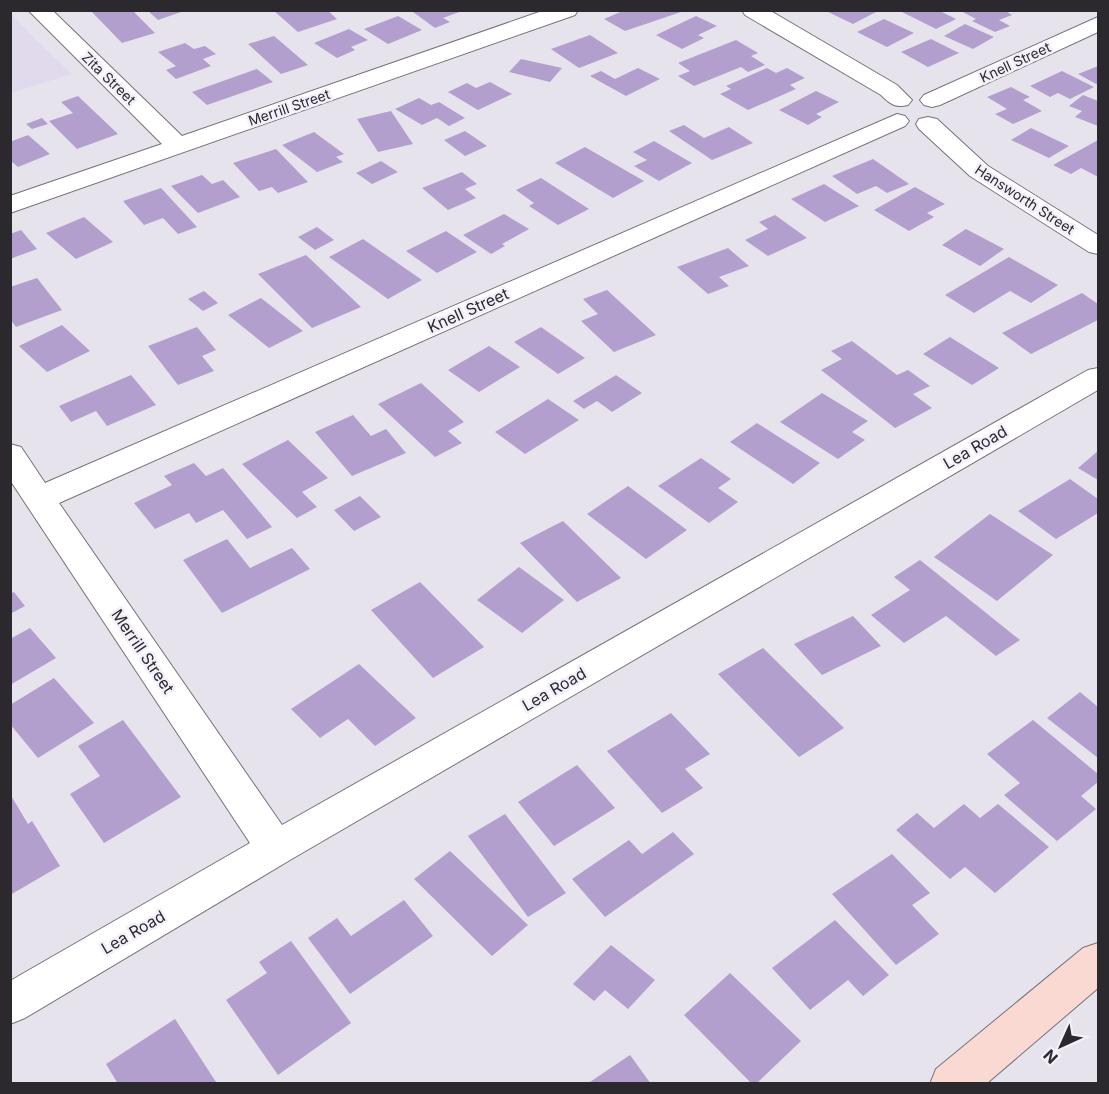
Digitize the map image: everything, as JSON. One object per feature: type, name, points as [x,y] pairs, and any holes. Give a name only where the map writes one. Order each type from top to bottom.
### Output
[{"type":"street","name":"Zita Street","points":[[39,10],[178,146]]},
{"type":"street","name":"Merrill Street","points":[[10,205],[567,10]]},
{"type":"street","points":[[753,10],[889,90],[898,111],[909,127],[930,112]]},
{"type":"street","name":"Knell Street","points":[[930,112],[1098,24]]},
{"type":"street","name":"Knell Street","points":[[40,498],[898,111]]},
{"type":"street","name":"Hansworth Street","points":[[930,112],[979,171],[1098,246]]},
{"type":"street","name":"Lea Road","points":[[10,1004],[276,848],[1098,377]]},
{"type":"street","name":"Merrill Street","points":[[10,455],[276,848]]},
{"type":"street","points":[[952,1083],[1098,962]]},
{"type":"shaded area","points":[[11,14],[37,41],[72,74],[11,93]]},
{"type":"building","points":[[90,10],[132,10],[155,33],[122,43]]},
{"type":"building","points":[[147,10],[184,10],[184,11],[158,20]]},
{"type":"building","points":[[273,10],[327,10],[337,19],[298,32]]},
{"type":"building","points":[[417,10],[462,11],[443,18],[450,22],[435,28],[413,12]]},
{"type":"building","points":[[625,10],[684,11],[625,31],[604,19]]},
{"type":"building","points":[[824,10],[871,10],[876,12],[853,24]]},
{"type":"building","points":[[938,10],[956,19],[936,29],[902,12]]},
{"type":"building","points":[[959,10],[1004,10],[1012,15],[999,20],[1010,26],[995,32],[972,21],[976,19]]},
{"type":"building","points":[[398,16],[422,30],[388,44],[364,29]]},
{"type":"building","points":[[696,16],[717,26],[698,35],[704,38],[682,49],[656,35]]},
{"type":"building","points":[[884,19],[914,33],[887,47],[857,32]]},
{"type":"building","points":[[965,24],[994,37],[973,49],[944,36]]},
{"type":"building","points":[[349,29],[368,40],[351,47],[355,50],[337,58],[314,43]]},
{"type":"building","points":[[590,35],[618,53],[579,68],[551,49]]},
{"type":"building","points":[[274,36],[308,65],[281,74],[248,44]]},
{"type":"building","points":[[931,39],[959,53],[928,67],[901,52]]},
{"type":"building","points":[[736,40],[758,53],[751,56],[765,65],[748,72],[741,67],[694,86],[678,76],[690,71],[678,63]]},
{"type":"building","points":[[185,43],[194,49],[205,46],[216,54],[203,59],[211,66],[176,79],[166,70],[176,66],[158,52]]},
{"type":"building","points":[[521,59],[562,68],[550,82],[509,72]]},
{"type":"building","points":[[1098,66],[1098,85],[1078,74]]},
{"type":"building","points":[[638,68],[660,79],[626,96],[590,76],[601,71],[615,79]]},
{"type":"building","points":[[767,68],[776,73],[787,68],[805,78],[790,85],[796,89],[748,110],[720,94],[731,89],[726,86]]},
{"type":"building","points":[[257,69],[273,82],[207,105],[192,92]]},
{"type":"building","points":[[1062,71],[1094,87],[1070,99],[1058,93],[1050,97],[1030,86]]},
{"type":"building","points":[[490,82],[512,94],[478,110],[448,92],[467,83],[476,88]]},
{"type":"building","points":[[1011,87],[1030,97],[1023,100],[1042,111],[1013,124],[995,114],[1007,109],[987,97]]},
{"type":"building","points":[[816,91],[839,102],[816,114],[822,117],[808,125],[779,110]]},
{"type":"building","points":[[1083,95],[1098,101],[1098,126],[1075,117],[1082,111],[1069,106]]},
{"type":"building","points":[[78,96],[118,134],[77,149],[49,121],[73,113],[61,102]]},
{"type":"building","points":[[419,98],[431,105],[439,102],[465,118],[449,126],[437,118],[422,125],[395,109]]},
{"type":"building","points":[[391,111],[413,144],[378,152],[357,119]]},
{"type":"building","points":[[42,118],[48,124],[32,129],[26,124]]},
{"type":"building","points":[[684,125],[704,138],[729,127],[753,143],[712,160],[669,131]]},
{"type":"building","points":[[1031,128],[1069,146],[1049,158],[1011,140]]},
{"type":"building","points":[[465,131],[487,146],[465,156],[444,140]]},
{"type":"building","points":[[314,132],[344,154],[336,157],[343,162],[317,172],[282,145]]},
{"type":"building","points":[[28,135],[50,154],[18,167],[10,160],[10,142]]},
{"type":"building","points":[[1098,140],[1098,177],[1081,168],[1071,174],[1053,165]]},
{"type":"building","points":[[654,141],[692,163],[659,181],[634,166],[647,160],[633,152]]},
{"type":"building","points":[[585,147],[644,181],[613,198],[555,163]]},
{"type":"building","points":[[276,149],[308,182],[278,193],[272,187],[259,191],[233,163]]},
{"type":"building","points":[[873,159],[909,184],[887,193],[876,186],[857,194],[832,176]]},
{"type":"building","points":[[381,161],[398,172],[372,184],[356,173]]},
{"type":"building","points":[[462,172],[477,184],[465,189],[476,198],[448,210],[422,188]]},
{"type":"building","points":[[202,175],[212,184],[223,180],[240,197],[198,213],[171,186]]},
{"type":"building","points":[[541,178],[589,209],[558,225],[529,206],[534,203],[516,190]]},
{"type":"building","points":[[824,184],[859,206],[825,222],[791,199]]},
{"type":"building","points":[[915,187],[945,204],[927,213],[934,217],[909,231],[874,210]]},
{"type":"building","points":[[161,188],[197,227],[178,234],[163,218],[144,225],[123,201]]},
{"type":"building","points":[[504,214],[529,229],[502,244],[505,246],[491,254],[463,235]]},
{"type":"building","points":[[775,215],[807,238],[768,256],[745,240],[768,229],[759,222]]},
{"type":"building","points":[[84,217],[113,242],[76,259],[46,233]]},
{"type":"building","points":[[317,227],[334,240],[315,250],[298,237]]},
{"type":"building","points":[[966,229],[1004,249],[980,266],[942,245]]},
{"type":"building","points":[[21,230],[37,249],[10,259],[10,234]]},
{"type":"building","points":[[446,231],[477,252],[437,273],[406,251]]},
{"type":"building","points":[[363,239],[422,280],[388,299],[329,257]]},
{"type":"building","points":[[728,248],[749,266],[719,277],[729,286],[708,294],[677,267]]},
{"type":"building","points":[[306,255],[361,307],[312,328],[258,274]]},
{"type":"building","points":[[1009,257],[1058,285],[1031,303],[1010,291],[974,313],[945,295]]},
{"type":"building","points":[[37,278],[62,310],[16,327],[10,319],[10,287]]},
{"type":"building","points":[[607,290],[656,335],[614,352],[581,321],[598,314],[583,299]]},
{"type":"building","points":[[204,291],[218,303],[203,311],[188,299]]},
{"type":"building","points":[[1082,293],[1098,304],[1098,320],[1031,354],[1002,333]]},
{"type":"building","points":[[261,298],[303,331],[269,348],[228,315]]},
{"type":"building","points":[[62,325],[90,351],[47,372],[19,346]]},
{"type":"building","points":[[197,327],[216,350],[202,356],[214,371],[178,385],[148,346]]},
{"type":"building","points":[[541,327],[585,358],[558,374],[514,342]]},
{"type":"building","points":[[950,337],[999,368],[972,385],[923,354]]},
{"type":"building","points":[[852,341],[897,375],[908,370],[930,386],[913,394],[932,408],[895,428],[821,370],[842,359],[831,351]]},
{"type":"building","points":[[489,346],[520,367],[479,392],[448,370]]},
{"type":"building","points":[[131,375],[156,405],[107,426],[96,411],[71,422],[59,406]]},
{"type":"building","points":[[616,375],[642,393],[612,412],[597,401],[584,409],[573,401]]},
{"type":"building","points":[[421,383],[464,422],[448,431],[462,443],[435,457],[378,404]]},
{"type":"building","points":[[822,393],[868,421],[852,432],[865,440],[838,459],[780,422]]},
{"type":"building","points":[[548,399],[579,420],[525,454],[495,432]]},
{"type":"building","points":[[353,415],[371,436],[386,429],[406,453],[352,476],[315,432]]},
{"type":"building","points":[[757,423],[820,463],[793,484],[730,442]]},
{"type":"building","points":[[288,440],[328,478],[302,492],[317,507],[297,518],[242,464]]},
{"type":"building","points":[[1098,451],[1098,480],[1078,468]]},
{"type":"building","points":[[701,458],[731,479],[718,488],[738,502],[709,523],[658,486]]},
{"type":"building","points":[[194,463],[206,476],[223,468],[272,527],[247,539],[223,510],[196,523],[189,513],[155,529],[134,503],[172,485],[164,476]]},
{"type":"building","points":[[1070,479],[1098,499],[1098,513],[1056,539],[1018,511]]},
{"type":"building","points":[[628,486],[687,530],[646,559],[587,514]]},
{"type":"building","points":[[360,496],[381,517],[354,531],[334,510]]},
{"type":"building","points":[[990,514],[1053,555],[997,601],[934,557]]},
{"type":"building","points":[[563,521],[621,578],[577,602],[520,543]]},
{"type":"building","points":[[227,539],[250,568],[292,548],[310,569],[222,613],[183,560]]},
{"type":"building","points":[[920,560],[1020,640],[996,656],[946,616],[904,643],[871,615],[910,590],[894,577]]},
{"type":"building","points":[[519,567],[564,600],[522,633],[477,600]]},
{"type":"building","points":[[420,582],[484,647],[433,678],[371,610]]},
{"type":"building","points":[[14,592],[25,606],[10,614],[10,594]]},
{"type":"building","points":[[853,616],[881,646],[822,675],[794,644]]},
{"type":"building","points":[[30,628],[56,658],[10,685],[10,639]]},
{"type":"building","points":[[763,648],[844,728],[799,757],[718,674]]},
{"type":"building","points":[[359,664],[416,718],[375,746],[348,719],[320,738],[291,709]]},
{"type":"building","points":[[54,678],[94,723],[38,758],[10,724],[10,705]]},
{"type":"building","points":[[1080,692],[1098,707],[1098,758],[1047,718]]},
{"type":"building","points":[[671,713],[710,754],[685,769],[703,788],[662,813],[607,751]]},
{"type":"building","points":[[123,720],[181,797],[104,843],[70,794],[100,776],[78,746]]},
{"type":"building","points":[[1033,720],[1098,774],[1098,782],[1081,796],[1096,809],[1057,841],[1004,795],[1020,783],[987,754]]},
{"type":"building","points":[[577,765],[615,808],[554,846],[518,802]]},
{"type":"building","points":[[10,794],[28,824],[32,821],[60,866],[10,895]]},
{"type":"building","points":[[964,804],[980,818],[998,804],[1049,847],[995,893],[965,867],[950,879],[896,830],[917,813],[934,828]]},
{"type":"building","points":[[505,814],[566,893],[528,917],[468,836]]},
{"type":"building","points":[[673,832],[694,854],[605,917],[572,879],[629,840],[642,854]]},
{"type":"building","points":[[450,851],[528,925],[492,956],[414,879]]},
{"type":"building","points":[[892,854],[930,893],[912,905],[939,934],[896,965],[832,894]]},
{"type":"building","points":[[404,900],[433,936],[350,994],[308,938],[337,918],[351,936]]},
{"type":"building","points":[[835,920],[889,975],[863,996],[848,980],[810,1010],[772,968]]},
{"type":"building","points":[[291,941],[351,1023],[278,1075],[226,1000],[267,973],[259,962]]},
{"type":"building","points":[[611,945],[655,980],[628,1009],[605,990],[594,1001],[573,984]]},
{"type":"building","points":[[730,973],[801,1041],[756,1084],[752,1084],[684,1015]]},
{"type":"building","points":[[175,1019],[216,1082],[118,1084],[106,1064]]},
{"type":"building","points":[[630,1055],[651,1084],[587,1084]]}]
